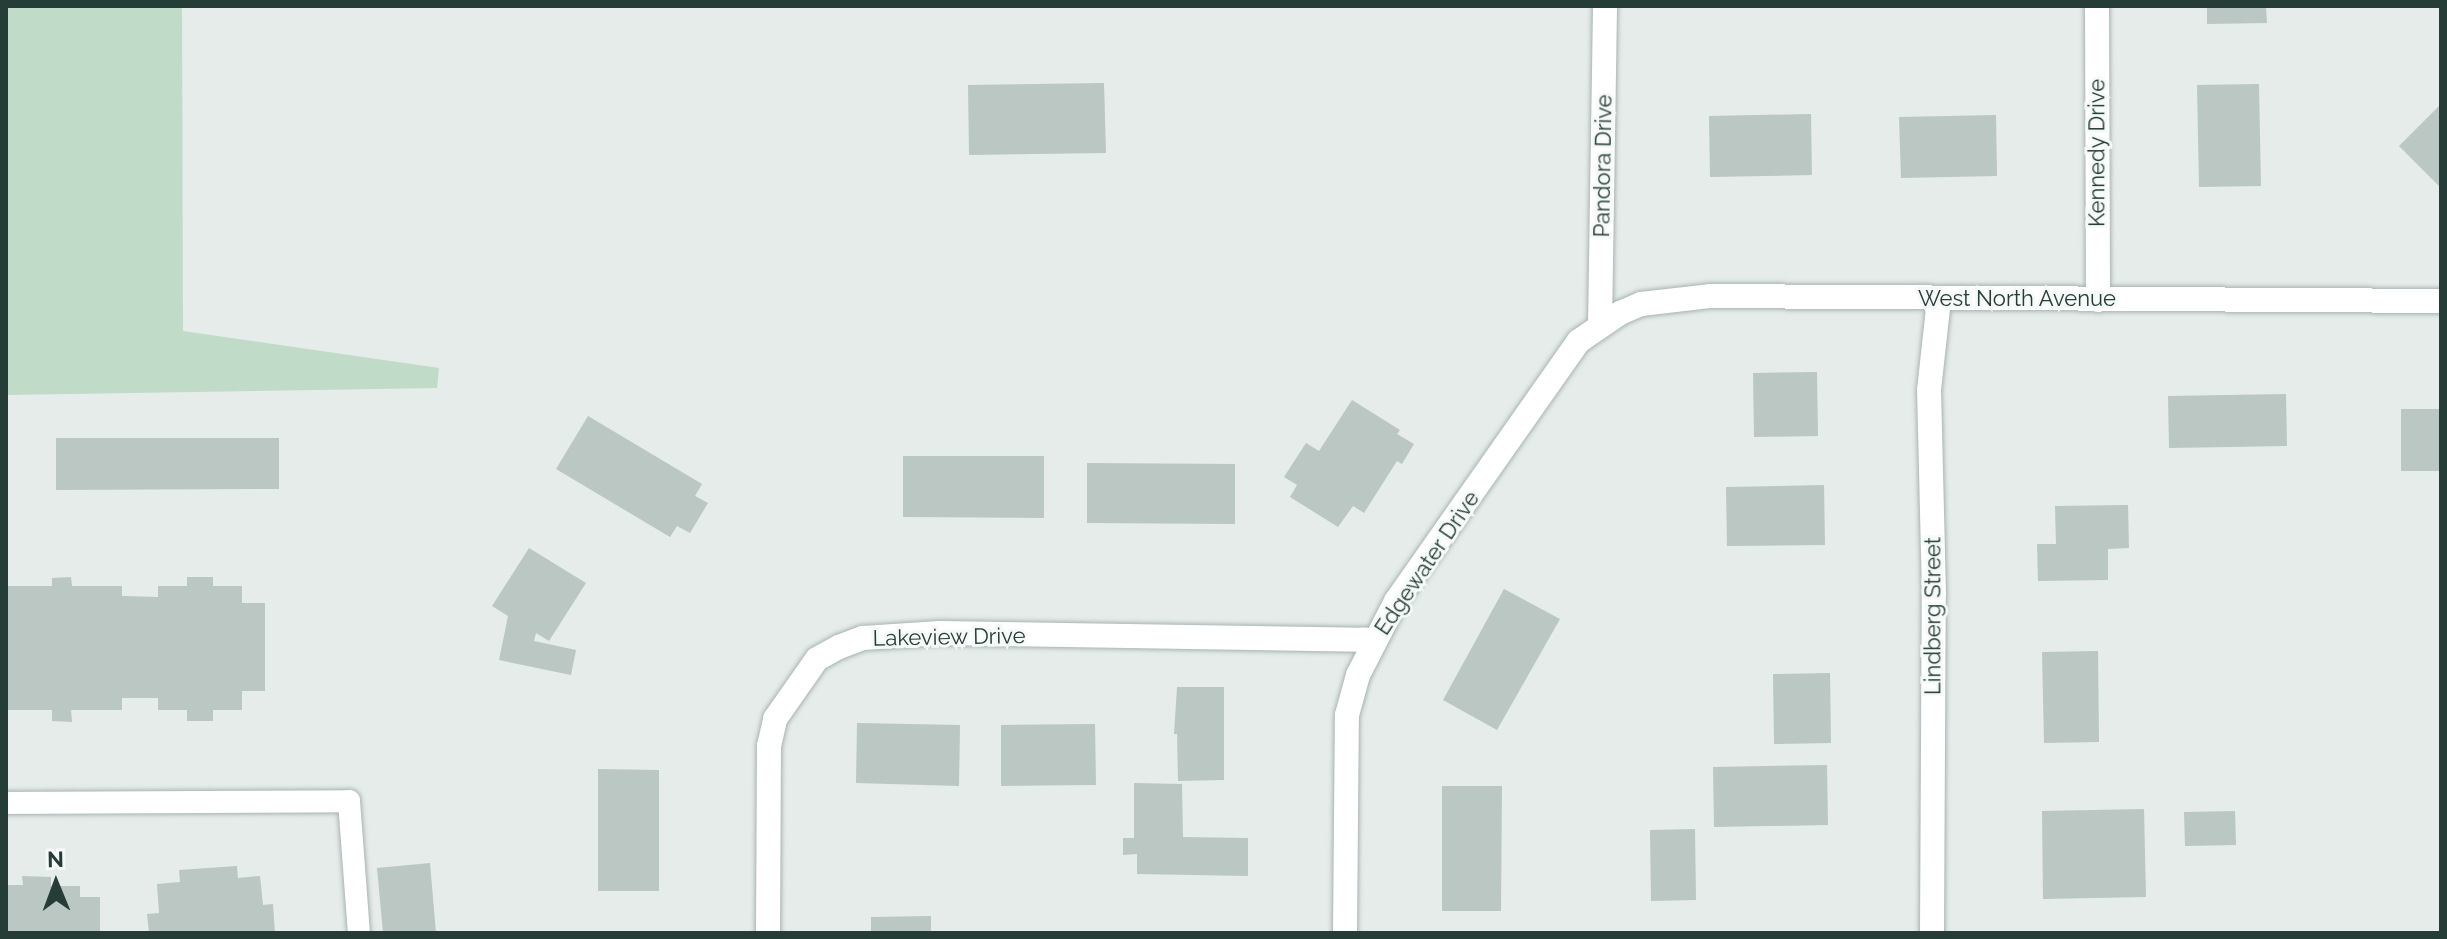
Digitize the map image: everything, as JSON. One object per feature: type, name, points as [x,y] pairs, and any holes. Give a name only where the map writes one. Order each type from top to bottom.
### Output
[{"type":"street","name":"Pandora Drive","points":[[1600,326],[1605,6]]},
{"type":"street","name":"Kennedy Drive","points":[[2097,6],[2098,300]]},
{"type":"street","name":"West North Avenue","points":[[1600,326],[1641,304],[1710,296],[2441,301]]},
{"type":"street","name":"Lindberg Street","points":[[1932,933],[1934,594],[1929,390],[1939,299]]},
{"type":"street","name":"Edgewater Drive","points":[[1345,933],[1347,715],[1358,675],[1396,601],[1579,341],[1600,326]]},
{"type":"street","name":"Lakeview Drive","points":[[768,933],[769,746],[775,719],[817,659],[839,647],[863,638],[940,633],[1374,640]]},
{"type":"lane","points":[[6,803],[349,801],[359,933]]},
{"type":"green space","points":[[6,6],[182,6],[183,331],[439,368],[437,388],[6,395]]},
{"type":"building","points":[[2207,6],[2266,6],[2267,23],[2207,24]]},
{"type":"building","points":[[1104,83],[1106,153],[969,155],[968,85]]},
{"type":"building","points":[[2259,84],[2261,186],[2199,187],[2197,85]]},
{"type":"building","points":[[2441,104],[2441,188],[2399,146]]},
{"type":"building","points":[[1811,114],[1812,175],[1710,177],[1709,116]]},
{"type":"building","points":[[1996,115],[1997,176],[1901,178],[1899,117]]},
{"type":"building","points":[[1817,372],[1818,436],[1754,437],[1753,373]]},
{"type":"building","points":[[2286,394],[2287,446],[2169,448],[2168,396]]},
{"type":"building","points":[[1352,400],[1400,430],[1397,434],[1414,444],[1402,464],[1397,461],[1364,513],[1353,506],[1338,527],[1290,497],[1297,485],[1284,477],[1306,443],[1319,451]]},
{"type":"building","points":[[2401,409],[2441,409],[2441,471],[2401,471]]},
{"type":"building","points":[[588,416],[702,484],[695,496],[708,503],[690,533],[677,526],[670,537],[556,469]]},
{"type":"building","points":[[56,438],[279,438],[279,489],[56,490]]},
{"type":"building","points":[[903,456],[1044,456],[1044,518],[903,517]]},
{"type":"building","points":[[1087,463],[1235,464],[1235,524],[1087,523]]},
{"type":"building","points":[[1824,485],[1825,545],[1727,546],[1726,487]]},
{"type":"building","points":[[2128,505],[2129,548],[2108,549],[2108,580],[2038,581],[2037,544],[2056,544],[2055,506]]},
{"type":"building","points":[[529,548],[586,583],[549,641],[536,633],[534,641],[576,650],[571,675],[499,660],[508,616],[492,606]]},
{"type":"building","points":[[71,577],[72,586],[122,586],[122,596],[158,597],[158,586],[187,586],[187,577],[213,577],[213,586],[242,586],[242,603],[265,603],[265,691],[242,691],[242,710],[213,710],[213,721],[187,721],[187,710],[158,710],[158,698],[122,698],[122,710],[71,710],[72,722],[52,721],[52,710],[6,710],[6,586],[52,586],[52,578]]},
{"type":"building","points":[[1504,589],[1560,619],[1497,730],[1443,700]]},
{"type":"building","points":[[2098,651],[2099,742],[2044,743],[2042,652]]},
{"type":"building","points":[[1830,673],[1831,743],[1774,744],[1773,674]]},
{"type":"building","points":[[1177,687],[1224,687],[1224,780],[1178,781],[1177,734],[1174,734]]},
{"type":"building","points":[[857,723],[960,725],[959,786],[856,783]]},
{"type":"building","points":[[1095,724],[1096,785],[1001,786],[1001,725]]},
{"type":"building","points":[[1827,765],[1828,825],[1714,827],[1713,767]]},
{"type":"building","points":[[598,769],[659,770],[659,891],[598,891]]},
{"type":"building","points":[[1134,783],[1182,784],[1183,837],[1248,838],[1248,876],[1137,874],[1137,854],[1123,855],[1123,838],[1134,838]]},
{"type":"building","points":[[1442,786],[1502,786],[1501,911],[1442,911]]},
{"type":"building","points":[[2144,809],[2146,897],[2043,899],[2042,811]]},
{"type":"building","points":[[2235,811],[2236,845],[2185,846],[2184,812]]},
{"type":"building","points":[[1695,829],[1696,900],[1651,901],[1650,830]]},
{"type":"building","points":[[430,863],[436,933],[383,933],[377,868]]},
{"type":"building","points":[[237,866],[238,878],[260,876],[263,905],[273,904],[275,933],[149,933],[147,914],[159,913],[157,884],[180,882],[179,870]]},
{"type":"building","points":[[22,876],[51,877],[51,886],[80,886],[80,897],[100,897],[100,933],[6,933],[6,885],[23,885]]},
{"type":"building","points":[[931,916],[931,933],[871,933],[871,917]]}]
